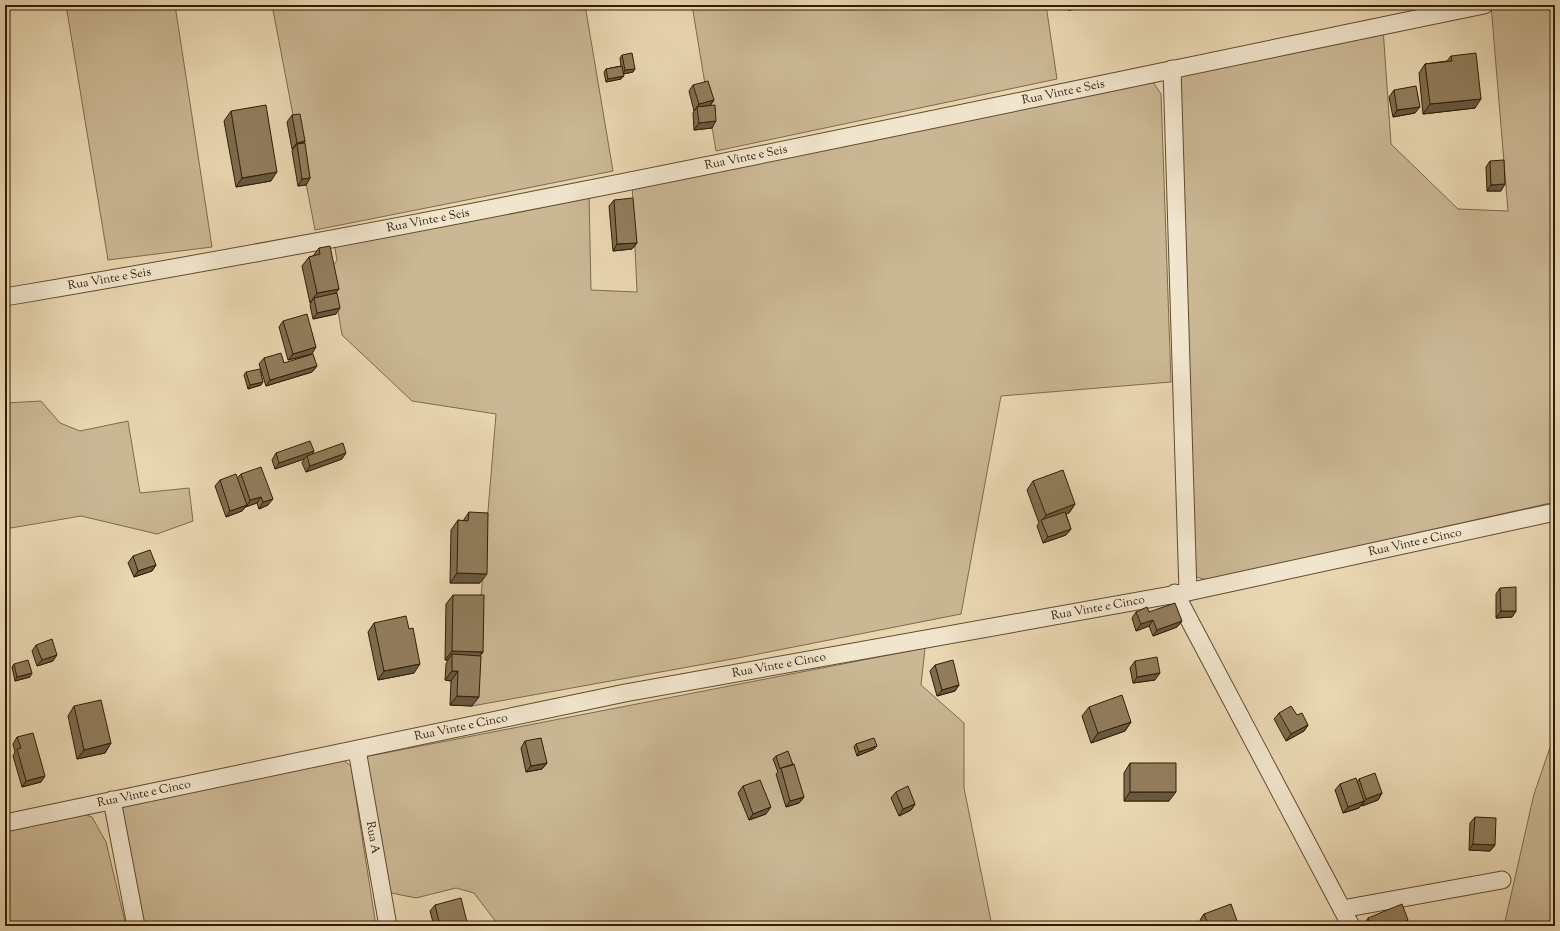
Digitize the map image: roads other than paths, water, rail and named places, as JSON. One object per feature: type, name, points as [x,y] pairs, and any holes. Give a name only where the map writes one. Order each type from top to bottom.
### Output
[{"type":"street","name":"Rua Vinte e Seis","points":[[5,297],[206,263],[866,134],[1484,5]]},
{"type":"street","points":[[1172,69],[1181,592],[1351,926]]},
{"type":"street","name":"Rua Vinte e Cinco","points":[[5,823],[625,693],[1181,592],[1555,512]]},
{"type":"street","name":"Rua A","points":[[356,750],[388,926]]},
{"type":"street","points":[[112,800],[136,926]]},
{"type":"street","points":[[1342,909],[1502,880]]}]
